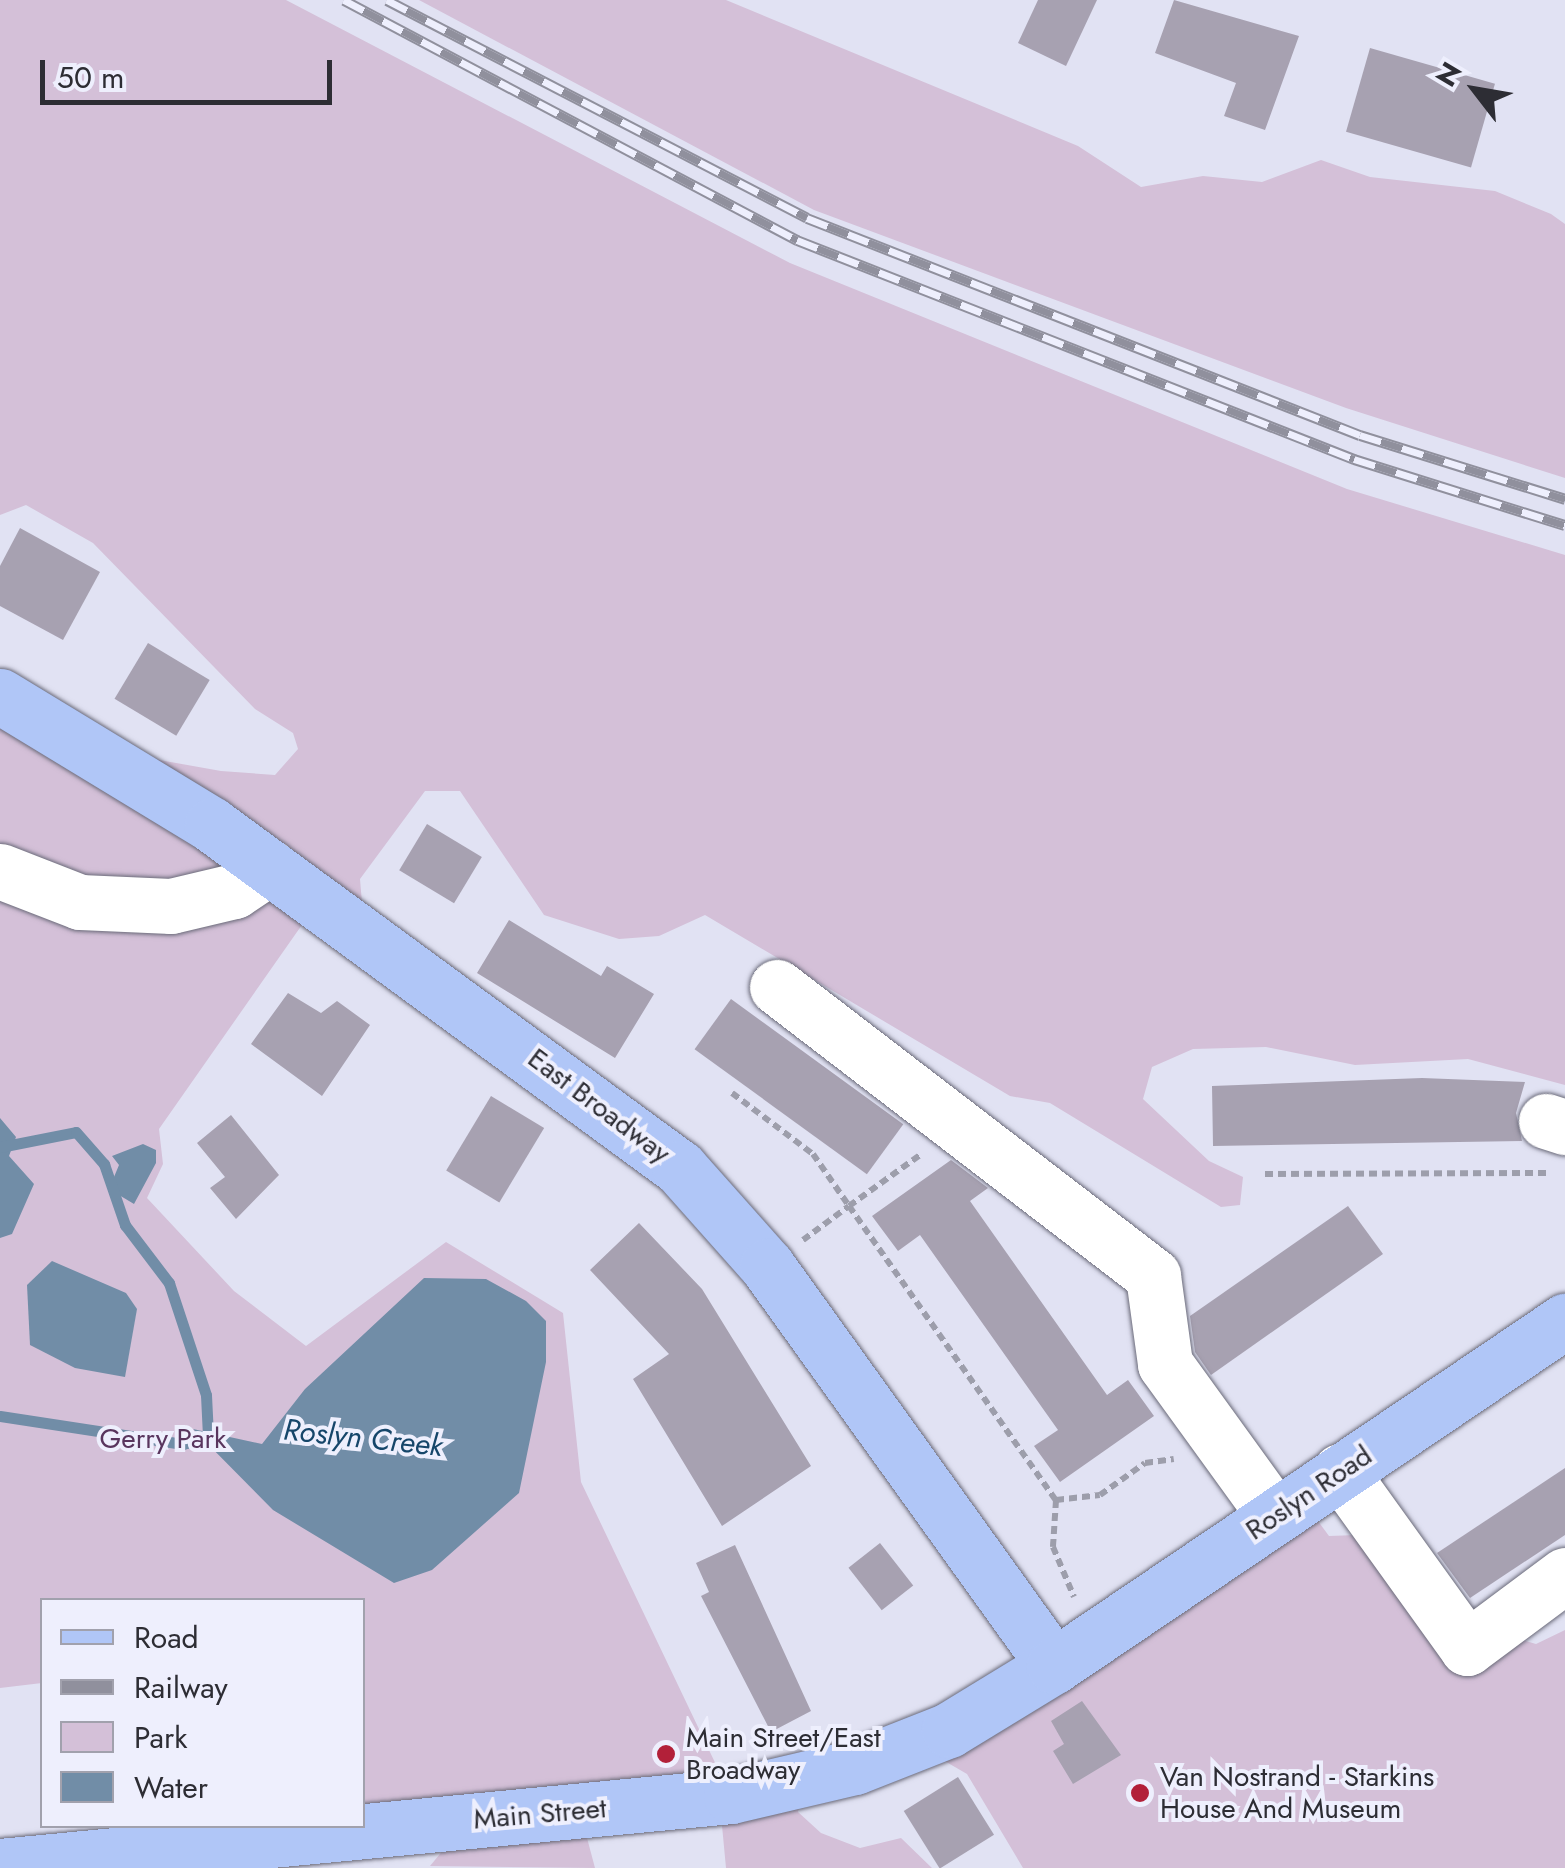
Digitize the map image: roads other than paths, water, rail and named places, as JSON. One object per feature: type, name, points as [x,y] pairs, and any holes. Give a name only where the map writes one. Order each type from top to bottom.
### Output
[{"type":"main road","name":"East Broadway","points":[[0,696],[270,867],[647,1139],[767,1266],[1054,1666]]},
{"type":"main road","name":"Roslyn Road","points":[[1054,1666],[1565,1321]]},
{"type":"main road","name":"Main Street","points":[[0,1866],[731,1796],[928,1740],[1054,1666]]},
{"type":"lane","points":[[0,871],[80,902],[171,906],[234,891],[270,867]]},
{"type":"lane","points":[[777,987],[962,1125],[1153,1276],[1165,1364],[1275,1516]]},
{"type":"lane","points":[[1340,1472],[1467,1648],[1565,1575]]},
{"type":"water","points":[[0,1118],[16,1137],[9,1156],[34,1184],[12,1234],[0,1238]]},
{"type":"water","points":[[143,1144],[156,1150],[156,1163],[134,1204],[109,1189],[119,1165],[112,1156]]},
{"type":"water","points":[[52,1261],[126,1293],[137,1309],[125,1377],[75,1368],[30,1345],[27,1285]]},
{"type":"water","points":[[424,1278],[486,1279],[526,1301],[546,1321],[546,1362],[519,1493],[432,1570],[394,1583],[273,1510],[193,1429],[262,1444],[305,1389]]},
{"type":"waterway","name":"Roslyn Creek","points":[[0,1147],[76,1132],[104,1164],[125,1225],[169,1283],[206,1395],[208,1436]]},
{"type":"waterway","name":"Roslyn Creek","points":[[0,1416],[183,1444],[212,1437]]},
{"type":"railway","points":[[344,0],[797,240],[1354,459],[1565,525]]},
{"type":"railway","points":[[387,0],[807,218],[1360,435],[1565,499]]},
{"type":"place","name":"Main Street/East Broadway","points":[[666,1754]]},
{"type":"place","name":"Van Nostrand - Starkins House And Museum","points":[[1140,1793]]},
{"type":"park label","name":"Gerry Park","points":[[163,1439]]}]
